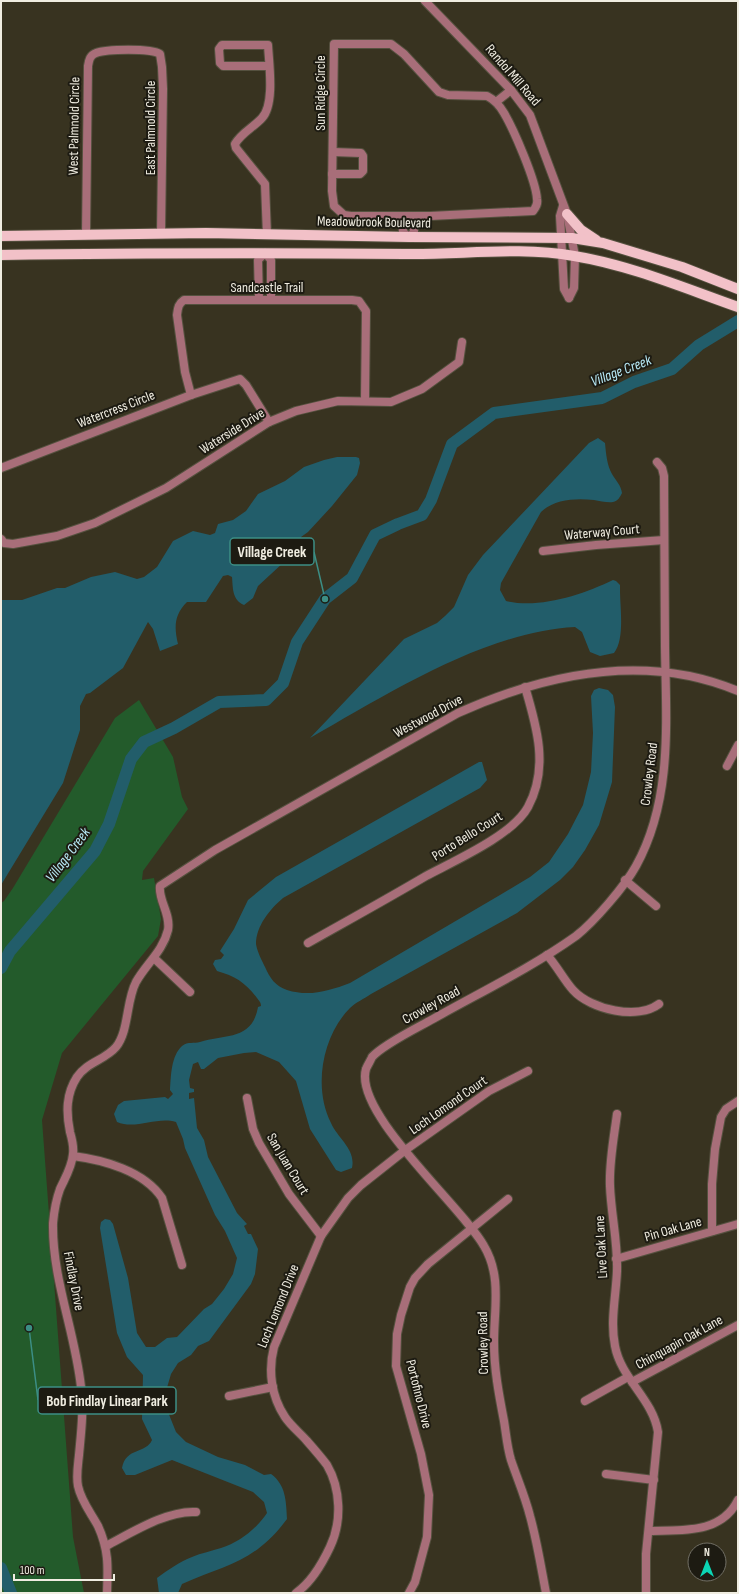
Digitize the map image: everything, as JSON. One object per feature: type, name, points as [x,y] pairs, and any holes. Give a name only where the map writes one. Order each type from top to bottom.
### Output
[{"type":"main road","points":[[565,210],[581,230],[603,243]]},
{"type":"main road","name":"Meadowbrook Boulevard","points":[[1,236],[161,233],[409,237],[567,237],[603,243],[682,268],[738,289]]},
{"type":"main road","points":[[265,253],[267,234]]},
{"type":"main road","points":[[86,235],[86,253]]},
{"type":"main road","points":[[1,255],[86,253],[412,254],[530,252],[562,254],[636,271],[738,307]]},
{"type":"street","name":"Randol Mill Road","points":[[425,1],[511,90],[530,115],[549,162],[565,210],[567,237],[575,256],[574,288],[569,298],[564,289],[562,254],[567,237]]},
{"type":"street","name":"Sun Ridge Circle","points":[[336,44],[391,44],[404,54],[440,92],[448,94],[487,96],[496,102],[504,113],[528,168],[537,198],[537,204],[533,211],[430,216],[351,216],[339,212],[334,206],[332,174],[333,46],[336,44]]},
{"type":"street","points":[[267,234],[266,184],[236,148],[235,144],[266,112],[269,103],[269,66],[268,45],[222,45],[219,48],[220,63],[223,66],[269,66]]},
{"type":"street","name":"West Palmnold Circle","points":[[86,235],[89,60],[96,53],[109,51],[129,51]]},
{"type":"street","name":"East Palmnold Circle","points":[[129,51],[156,52],[160,54],[162,67],[163,142],[161,233]]},
{"type":"street","points":[[496,102],[511,90]]},
{"type":"street","points":[[332,174],[360,174],[363,171],[363,156],[361,153],[333,152]]},
{"type":"street","points":[[402,216],[403,232],[409,237],[414,232],[413,216]]},
{"type":"street","points":[[258,300],[258,260],[265,253],[271,260],[271,300]]},
{"type":"street","name":"Sandcastle Trail","points":[[191,395],[185,372],[177,315],[178,307],[184,300],[359,301],[366,311],[365,400]]},
{"type":"street","name":"Waterside Drive","points":[[2,540],[13,544],[57,536],[95,523],[166,488],[269,422],[296,411],[338,401],[365,400],[391,402],[422,389],[459,362],[462,342]]},
{"type":"street","name":"Watercress Circle","points":[[1,468],[191,395],[240,379],[269,422]]},
{"type":"street","name":"Crowley Road","points":[[546,1593],[531,1520],[510,1457],[496,1378],[494,1342],[496,1283],[493,1263],[486,1247],[473,1227],[404,1152],[369,1096],[365,1080],[366,1068],[372,1057],[412,1031],[547,955],[580,933],[608,903],[636,867],[656,819],[660,804],[667,730],[664,476],[662,468],[657,462]]},
{"type":"street","name":"Waterway Court","points":[[542,551],[664,540]]},
{"type":"street","name":"Westwood Drive","points":[[160,886],[216,850],[458,713],[484,701],[526,687],[580,674],[608,670],[645,669],[666,671],[714,681],[738,690]]},
{"type":"street","name":"Porto Bello Court","points":[[308,943],[494,839],[524,814],[529,805],[540,765],[539,738],[526,687]]},
{"type":"street","points":[[727,766],[738,745]]},
{"type":"street","points":[[625,880],[656,906]]},
{"type":"street","name":"Findlay Drive","points":[[107,1593],[109,1562],[106,1546],[98,1526],[84,1502],[78,1486],[82,1388],[54,1255],[53,1221],[57,1199],[72,1165],[73,1156],[67,1109],[70,1091],[77,1077],[86,1066],[110,1052],[119,1042],[129,1000],[136,982],[164,942],[168,929],[167,915],[160,894],[160,886]]},
{"type":"street","points":[[547,955],[573,991],[585,999],[599,1005],[625,1012],[645,1011],[652,1009],[659,1004]]},
{"type":"street","points":[[154,958],[190,992]]},
{"type":"street","name":"Loch Lomond Court","points":[[404,1152],[489,1091],[528,1071]]},
{"type":"street","name":"San Juan Court","points":[[247,1098],[253,1129],[259,1143],[289,1194],[321,1236]]},
{"type":"street","points":[[712,1231],[712,1184],[715,1149],[721,1117],[726,1109],[738,1101]]},
{"type":"street","name":"Live Oak Lane","points":[[617,1114],[610,1185],[616,1259],[613,1320],[615,1347],[623,1371],[630,1379],[656,1420],[658,1443],[650,1531],[646,1554],[646,1593]]},
{"type":"street","name":"Loch Lomond Drive","points":[[296,1593],[307,1584],[327,1555],[336,1532],[338,1501],[336,1489],[326,1464],[285,1417],[277,1402],[270,1366],[274,1347],[321,1236],[348,1198],[361,1185],[404,1152]]},
{"type":"street","points":[[73,1156],[109,1164],[131,1172],[148,1183],[158,1192],[162,1198],[182,1265]]},
{"type":"street","name":"Portofino Drive","points":[[410,1593],[415,1582],[427,1537],[429,1495],[421,1454],[396,1366],[397,1334],[406,1298],[415,1278],[428,1264],[508,1199]]},
{"type":"street","name":"Pin Oak Lane","points":[[616,1259],[738,1224]]},
{"type":"street","name":"Chinquapin Oak Lane","points":[[630,1379],[738,1324]]},
{"type":"street","points":[[585,1401],[630,1379]]},
{"type":"street","points":[[229,1396],[273,1387]]},
{"type":"street","points":[[606,1474],[654,1480]]},
{"type":"street","points":[[650,1531],[706,1527],[718,1522],[730,1513],[738,1500]]},
{"type":"street","points":[[106,1546],[144,1526],[185,1511],[196,1512]]},
{"type":"green space","points":[[139,700],[173,757],[182,797],[188,809],[143,871],[142,880],[154,878],[161,919],[158,936],[62,1053],[42,1120],[73,1537],[84,1593],[1,1593],[1,903],[13,888],[115,718]]},
{"type":"water","points":[[598,438],[605,443],[609,467],[622,493],[620,497],[613,502],[587,499],[566,500],[552,504],[546,508],[541,512],[501,583],[500,590],[506,601],[519,603],[546,602],[588,591],[613,580],[616,581],[620,585],[621,632],[620,640],[614,653],[600,656],[590,652],[582,632],[575,627],[541,631],[506,640],[438,668],[404,685],[310,738],[404,639],[437,623],[454,607],[468,575],[483,555],[589,443]]},
{"type":"water","points":[[337,457],[359,458],[360,463],[357,475],[332,506],[308,532],[301,537],[284,562],[258,586],[253,598],[244,605],[240,603],[235,597],[232,577],[228,575],[223,576],[206,602],[187,602],[183,607],[177,617],[176,622],[178,644],[160,651],[153,629],[148,622],[123,668],[90,693],[86,694],[80,706],[80,730],[63,783],[1,885],[1,600],[22,600],[57,588],[65,588],[91,577],[115,572],[137,579],[144,577],[157,567],[173,541],[193,531],[210,535],[215,533],[218,524],[233,520],[246,511],[258,494],[285,481],[304,467]]},
{"type":"water","points":[[599,688],[608,690],[613,695],[615,707],[612,782],[599,825],[585,850],[573,867],[560,880],[517,913],[355,1004],[340,1020],[333,1033],[327,1047],[323,1063],[322,1094],[331,1123],[349,1150],[353,1161],[352,1168],[341,1172],[336,1170],[310,1129],[296,1081],[279,1062],[256,1052],[218,1058],[204,1069],[201,1069],[198,1062],[193,1064],[189,1080],[190,1088],[194,1089],[194,1092],[189,1093],[189,1099],[194,1098],[197,1128],[204,1140],[208,1157],[237,1213],[247,1224],[244,1226],[248,1234],[251,1234],[258,1249],[255,1274],[251,1284],[209,1341],[198,1346],[191,1355],[178,1363],[171,1374],[166,1391],[166,1407],[176,1432],[186,1442],[218,1457],[245,1465],[264,1475],[271,1474],[276,1478],[280,1483],[284,1494],[287,1519],[264,1544],[240,1560],[182,1584],[178,1593],[159,1593],[157,1578],[187,1559],[218,1549],[241,1539],[253,1530],[267,1513],[264,1502],[253,1492],[172,1460],[135,1475],[126,1475],[122,1468],[124,1461],[128,1457],[145,1447],[152,1440],[142,1419],[143,1375],[127,1357],[117,1333],[100,1228],[101,1222],[105,1219],[110,1220],[113,1224],[128,1278],[137,1333],[146,1347],[155,1347],[167,1338],[177,1337],[204,1309],[212,1304],[224,1289],[233,1274],[237,1258],[225,1231],[215,1215],[185,1148],[176,1122],[161,1121],[132,1125],[117,1122],[114,1114],[118,1105],[124,1101],[165,1097],[168,1099],[173,1094],[170,1090],[171,1073],[174,1061],[178,1050],[182,1046],[236,1034],[244,1031],[250,1026],[255,1018],[258,1007],[261,1006],[261,1003],[244,984],[229,975],[217,971],[213,964],[215,960],[221,959],[224,955],[220,951],[234,929],[248,900],[276,877],[479,762],[482,762],[487,780],[480,788],[283,898],[273,907],[261,924],[258,931],[256,944],[257,950],[271,978],[276,984],[287,990],[303,993],[327,991],[350,983],[530,877],[549,862],[568,834],[583,805],[591,772],[593,733],[591,696],[594,690]]},
{"type":"waterway","name":"Village Creek","points":[[1,968],[10,951],[95,851],[109,824],[131,759],[144,742],[174,728],[219,702],[266,700],[283,683],[297,642],[325,599],[352,578],[375,535],[422,515],[431,500],[452,444],[494,413],[602,398],[634,382],[672,369],[699,345],[738,321]]},
{"type":"waterway","name":"Village Creek","points":[[1,1568],[11,1593]]},
{"type":"place","name":"Village Creek","points":[[325,599]]},
{"type":"place","name":"Bob Findlay Linear Park","points":[[29,1328]]}]
